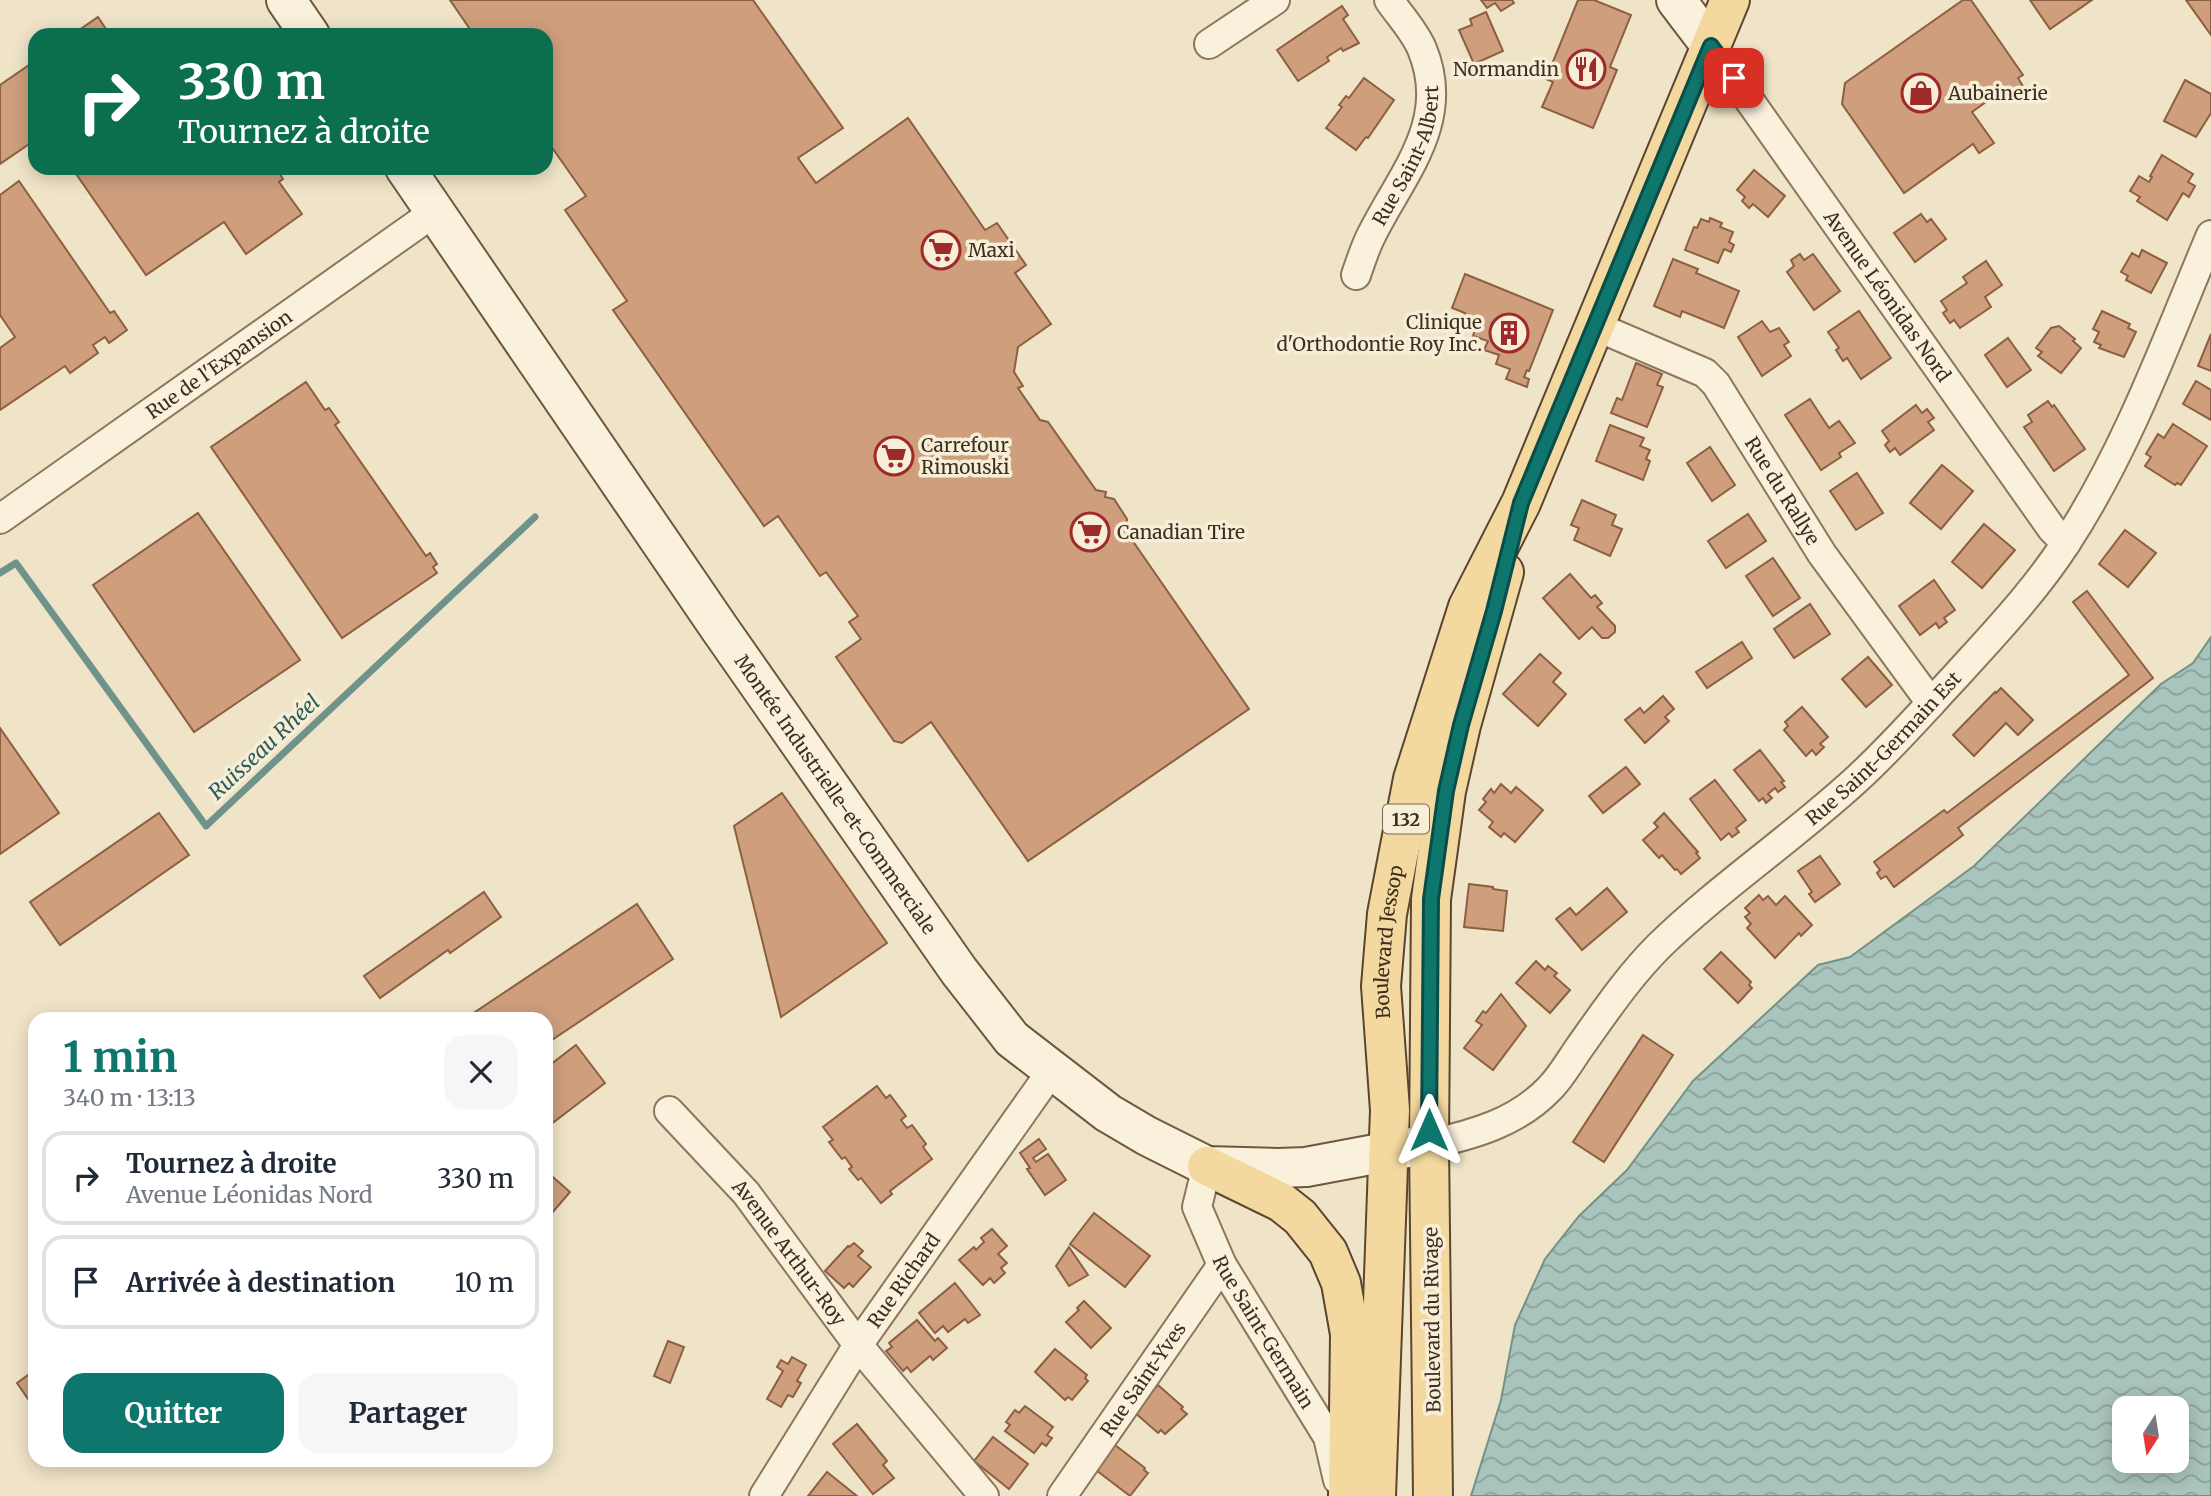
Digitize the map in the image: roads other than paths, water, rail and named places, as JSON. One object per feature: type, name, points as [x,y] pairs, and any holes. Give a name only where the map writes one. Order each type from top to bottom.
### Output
[{"type":"main road","points":[[286,0],[305,28]]},
{"type":"main road","points":[[1676,0],[1711,46]]},
{"type":"main road","name":"Boulevard Jessop","points":[[1388,1153],[1390,1110],[1381,986],[1387,914],[1413,779],[1468,607],[1521,503],[1730,0]]},
{"type":"main road","name":"Montée Industrielle-et-Commerciale","points":[[410,175],[720,629],[959,971],[1012,1039],[1118,1119],[1208,1166],[1306,1167],[1429,1144]]},
{"type":"main road","name":"Boulevard Jessop","points":[[1429,1144],[1431,899],[1446,791],[1461,725],[1494,611],[1521,503]]},
{"type":"main road","name":"Boulevard du Rivage","points":[[1429,1144],[1433,1496]]},
{"type":"main road","name":"132","points":[[1376,1496],[1388,1153]]},
{"type":"main road","points":[[1208,1166],[1281,1202],[1300,1217],[1328,1252],[1341,1283],[1350,1334],[1348,1496]]},
{"type":"street","points":[[1209,44],[1275,0]]},
{"type":"street","name":"Rue Saint-Albert","points":[[1356,275],[1371,235],[1409,169],[1427,129],[1432,98],[1430,73],[1421,47],[1389,0]]},
{"type":"street","name":"Avenue Léonidas Nord","points":[[1711,46],[2052,529],[2066,542]]},
{"type":"street","name":"Rue de l'Expansion","points":[[0,519],[436,211]]},
{"type":"street","name":"Rue Saint-Germain Est","points":[[1429,1144],[1461,1138],[1497,1125],[1525,1109],[1550,1088],[1625,984],[1646,960],[1680,926],[1859,777],[1997,631],[2066,542],[2128,432],[2211,235]]},
{"type":"street","name":"Rue du Rallye","points":[[1595,326],[1705,373],[1716,384],[1822,554],[1931,703]]},
{"type":"street","name":"Rue Richard","points":[[764,1496],[858,1345],[1053,1069]]},
{"type":"street","name":"Avenue Arthur-Roy","points":[[668,1111],[746,1193],[858,1345],[984,1496]]},
{"type":"street","name":"Rue Saint-Germain","points":[[1208,1166],[1197,1207],[1223,1265],[1328,1437],[1341,1492],[1339,1496]]},
{"type":"street","name":"Rue Saint-Yves","points":[[1062,1496],[1223,1265]]},
{"type":"water","points":[[2211,637],[2211,1496],[1471,1496],[1501,1400],[1515,1325],[1545,1259],[1579,1216],[1627,1170],[1693,1081],[1818,965],[1850,957],[1974,866],[2161,684],[2193,663]]},
{"type":"waterway","name":"Ruisseau Rhéel","points":[[0,573],[16,563],[206,826],[535,517]]},
{"type":"place","name":"Normandin","points":[[1586,69]]},
{"type":"place","name":"Aubainerie","points":[[1921,93]]},
{"type":"place","name":"Maxi","points":[[941,250]]},
{"type":"place","name":"Clinique d'Orthodontie Roy Inc.","points":[[1509,333]]},
{"type":"place","name":"Carrefour Rimouski","points":[[894,456]]},
{"type":"place","name":"Canadian Tire","points":[[1090,532]]}]
